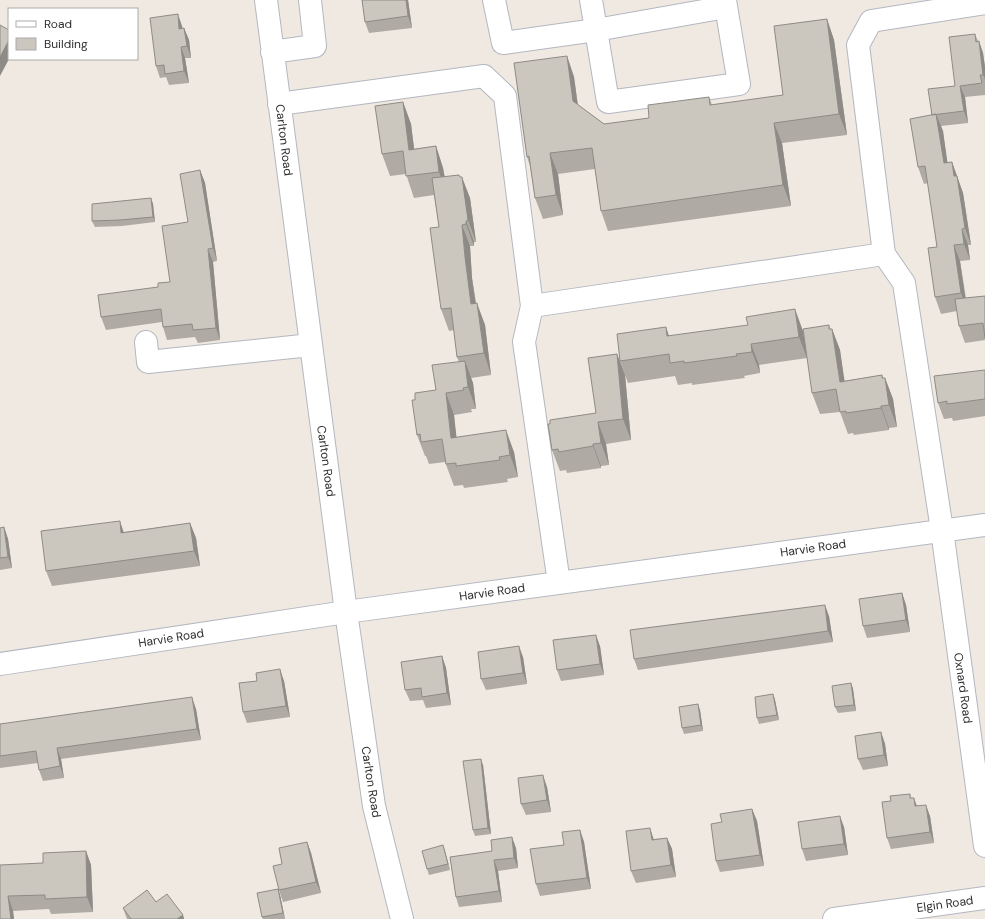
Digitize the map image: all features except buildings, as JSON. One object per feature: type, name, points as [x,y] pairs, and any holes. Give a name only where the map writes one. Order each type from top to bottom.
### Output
[{"type":"street","name":"Carlton Road","points":[[266,0],[346,612],[374,806],[402,919]]},
{"type":"street","points":[[272,52],[315,46],[310,0]]},
{"type":"street","points":[[494,0],[503,43],[596,30],[726,4],[739,84],[608,102],[596,30],[591,0]]},
{"type":"street","points":[[532,306],[884,254],[858,45],[871,21],[985,4]]},
{"type":"street","points":[[279,104],[484,76],[505,96],[532,306],[524,342],[559,582]]},
{"type":"street","name":"Oxnard Road","points":[[884,254],[904,282],[942,530],[985,846]]},
{"type":"street","points":[[146,342],[148,362],[311,345]]},
{"type":"street","name":"Harvie Road","points":[[0,664],[346,612],[985,525]]},
{"type":"street","name":"Elgin Road","points":[[834,919],[985,898]]}]
